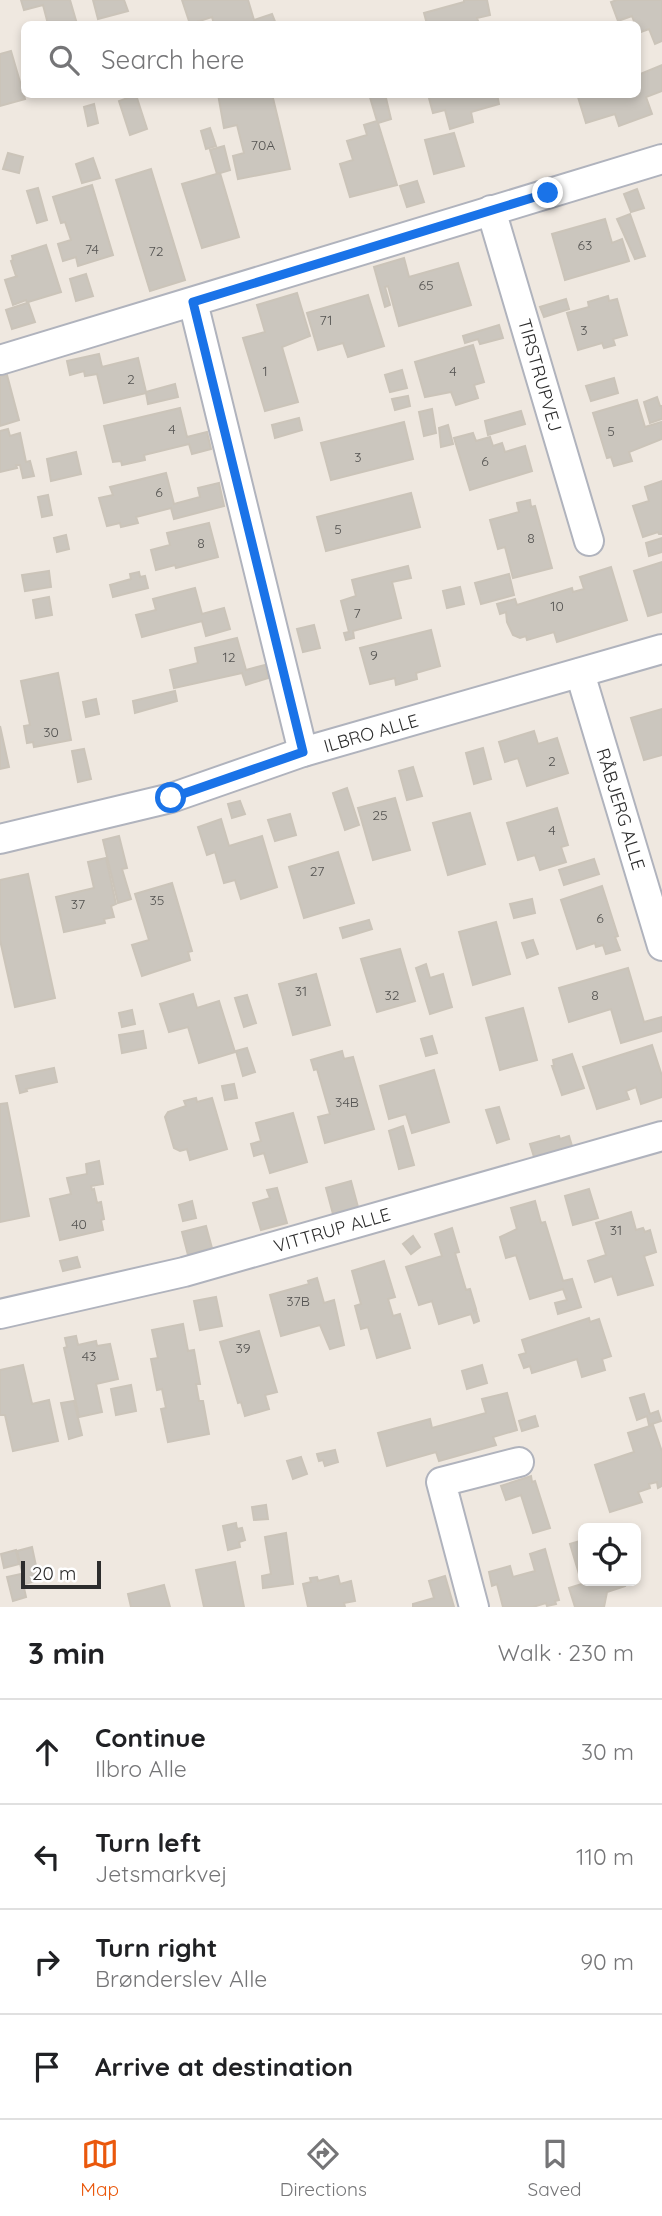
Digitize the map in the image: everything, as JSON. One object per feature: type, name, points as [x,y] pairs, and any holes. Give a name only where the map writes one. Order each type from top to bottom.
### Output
[{"type":"street","points":[[0,360],[662,159]]},
{"type":"street","name":"TIRSTRUPVEJ","points":[[491,210],[589,541]]},
{"type":"street","points":[[193,302],[303,752]]},
{"type":"street","name":"ILBRO ALLE","points":[[0,839],[171,798],[303,752],[662,649]]},
{"type":"street","name":"RÅBJERG ALLE","points":[[580,673],[662,946]]},
{"type":"street","name":"VITTRUP ALLE","points":[[0,1314],[184,1272],[662,1136]]},
{"type":"street","points":[[474,1607],[442,1482],[519,1462]]},
{"type":"building","points":[[21,0],[70,0],[76,21],[47,21],[43,5],[24,10]]},
{"type":"building","points":[[93,0],[124,0],[128,11],[98,19]]},
{"type":"building","points":[[182,0],[248,0],[254,20],[272,14],[275,21],[213,21],[212,17],[189,21]]},
{"type":"building","points":[[487,0],[490,15],[477,18],[478,21],[426,21],[424,13],[464,2]]},
{"type":"building","points":[[662,0],[662,41],[655,44],[649,29],[641,32],[641,21],[634,21],[632,16],[618,21],[611,2]]},
{"type":"building","points":[[11,51],[21,85],[21,98],[25,99],[0,106],[0,54]]},
{"type":"building","points":[[662,65],[662,91],[646,97],[652,114],[619,126],[615,114],[586,123],[578,98],[641,98],[641,74]]},
{"type":"building","points":[[137,98],[147,129],[130,135],[119,101]]},
{"type":"building","points":[[219,98],[273,98],[290,169],[238,179],[233,156],[244,153],[237,125],[224,128]]},
{"type":"building","points":[[370,98],[386,98],[391,119],[378,123],[397,185],[350,197],[340,164],[353,160],[347,141],[367,135],[364,125],[377,121]]},
{"type":"building","points":[[429,98],[498,98],[499,104],[471,112],[473,122],[450,129],[445,110],[433,113]]},
{"type":"building","points":[[94,104],[98,123],[88,126],[84,107]]},
{"type":"building","points":[[210,128],[216,146],[206,149],[201,131]]},
{"type":"building","points":[[454,133],[464,166],[434,174],[425,140]]},
{"type":"building","points":[[224,146],[230,170],[217,174],[210,150]]},
{"type":"building","points":[[8,153],[23,157],[19,173],[3,169]]},
{"type":"building","points":[[93,158],[100,178],[82,183],[76,164]]},
{"type":"building","points":[[151,169],[185,280],[150,291],[116,180]]},
{"type":"building","points":[[220,173],[239,237],[202,248],[182,184]]},
{"type":"building","points":[[417,181],[424,202],[407,207],[400,186]]},
{"type":"building","points":[[92,185],[113,255],[78,266],[76,257],[63,261],[58,244],[71,240],[65,222],[61,223],[53,197]]},
{"type":"building","points":[[38,188],[47,220],[37,223],[27,191]]},
{"type":"building","points":[[637,189],[644,208],[631,212],[624,194]]},
{"type":"building","points":[[630,214],[645,256],[635,259],[617,219]]},
{"type":"building","points":[[605,219],[612,243],[622,239],[629,261],[565,280],[552,234]]},
{"type":"building","points":[[46,245],[61,292],[28,302],[35,322],[12,329],[6,310],[27,303],[26,300],[13,305],[5,280],[18,276],[11,261],[12,256]]},
{"type":"building","points":[[404,258],[409,277],[458,263],[471,305],[399,326],[388,286],[385,287],[390,305],[385,307],[374,267]]},
{"type":"building","points":[[86,274],[93,296],[76,301],[70,279]]},
{"type":"building","points":[[297,293],[310,336],[282,347],[298,402],[265,411],[243,338],[265,332],[257,305]]},
{"type":"building","points":[[368,295],[384,346],[348,357],[343,343],[318,350],[307,313]]},
{"type":"building","points":[[608,296],[609,301],[617,299],[627,335],[613,339],[615,345],[604,348],[602,343],[578,350],[567,313],[589,307],[588,302]]},
{"type":"building","points":[[566,299],[569,309],[544,317],[540,307]]},
{"type":"building","points":[[499,325],[503,338],[480,344],[478,339],[465,343],[463,336]]},
{"type":"building","points":[[473,345],[484,382],[474,385],[478,398],[456,405],[451,392],[425,397],[415,362]]},
{"type":"building","points":[[99,354],[102,367],[138,358],[146,392],[175,384],[178,397],[148,404],[146,393],[104,403],[97,374],[85,376],[84,371],[70,375],[67,361]]},
{"type":"building","points":[[402,370],[407,388],[390,392],[385,375]]},
{"type":"building","points":[[7,375],[19,420],[0,426],[0,376]]},
{"type":"building","points":[[614,378],[618,393],[591,401],[586,386]]},
{"type":"building","points":[[408,396],[410,406],[395,410],[392,399]]},
{"type":"building","points":[[657,397],[662,406],[662,419],[650,423],[644,402]]},
{"type":"building","points":[[637,400],[645,427],[661,422],[662,439],[629,452],[632,461],[614,466],[611,457],[607,458],[593,413]]},
{"type":"building","points":[[180,408],[187,437],[207,432],[211,449],[192,454],[189,444],[144,455],[145,460],[122,465],[121,461],[113,462],[104,426]]},
{"type":"building","points":[[432,409],[436,433],[424,436],[419,412]]},
{"type":"building","points":[[521,411],[525,424],[488,435],[485,421]]},
{"type":"building","points":[[299,418],[302,430],[275,438],[272,425]]},
{"type":"building","points":[[404,422],[413,459],[331,480],[321,443]]},
{"type":"building","points":[[448,425],[453,444],[441,447],[439,428]]},
{"type":"building","points":[[8,429],[10,436],[20,433],[26,462],[30,461],[34,476],[23,478],[20,465],[0,472],[0,431]]},
{"type":"building","points":[[473,433],[476,441],[490,437],[493,446],[502,443],[505,452],[525,446],[532,471],[470,490],[454,438]]},
{"type":"building","points":[[76,452],[81,474],[51,481],[47,459]]},
{"type":"building","points":[[166,473],[174,504],[200,497],[198,488],[219,483],[224,506],[174,519],[171,508],[136,517],[138,523],[121,527],[120,523],[107,526],[99,498],[113,495],[110,487]]},
{"type":"building","points":[[662,481],[662,534],[658,532],[643,537],[633,506],[649,501],[645,487]]},
{"type":"building","points":[[411,493],[420,527],[326,551],[317,517]]},
{"type":"building","points":[[48,495],[52,515],[42,517],[38,497]]},
{"type":"building","points":[[530,500],[531,507],[535,506],[552,568],[513,578],[505,547],[498,549],[490,520],[519,512],[517,503]]},
{"type":"building","points":[[209,523],[218,557],[176,568],[175,565],[156,570],[151,550],[170,545],[167,533]]},
{"type":"building","points":[[66,535],[69,549],[57,552],[54,538]]},
{"type":"building","points":[[662,538],[662,552],[649,556],[646,543]]},
{"type":"building","points":[[662,562],[662,612],[648,616],[634,571]]},
{"type":"building","points":[[408,566],[411,578],[392,582],[401,618],[353,631],[354,638],[346,640],[344,633],[349,632],[341,601],[356,596],[352,580]]},
{"type":"building","points":[[611,567],[627,620],[557,642],[554,632],[527,640],[526,636],[520,638],[513,635],[506,612],[500,614],[497,604],[515,599],[517,605],[572,588],[573,592],[584,589],[580,577]]},
{"type":"building","points":[[49,571],[51,587],[25,591],[22,575]]},
{"type":"building","points":[[139,572],[140,577],[145,576],[148,588],[113,597],[110,585],[131,579],[130,574]]},
{"type":"building","points":[[509,574],[514,595],[481,604],[475,583]]},
{"type":"building","points":[[460,587],[464,604],[447,608],[443,591]]},
{"type":"building","points":[[195,588],[202,614],[224,608],[230,629],[206,636],[202,621],[142,637],[136,615],[156,610],[153,599]]},
{"type":"building","points":[[49,597],[52,615],[36,618],[33,600]]},
{"type":"building","points":[[314,625],[320,648],[303,652],[297,629]]},
{"type":"building","points":[[431,630],[440,666],[416,673],[417,679],[396,685],[395,678],[370,684],[360,648]]},
{"type":"building","points":[[237,638],[246,670],[265,665],[268,678],[246,685],[242,673],[174,688],[170,670],[198,663],[195,648]]},
{"type":"building","points":[[58,673],[71,740],[34,747],[33,742],[27,743],[24,726],[30,725],[21,681]]},
{"type":"building","points":[[175,691],[177,701],[135,713],[133,701]]},
{"type":"building","points":[[96,699],[99,714],[86,717],[83,702]]},
{"type":"building","points":[[662,709],[662,755],[644,760],[631,718]]},
{"type":"building","points":[[0,726],[9,767],[0,769]]},
{"type":"building","points":[[534,731],[538,744],[557,738],[568,773],[527,786],[518,758],[505,762],[499,742]]},
{"type":"building","points":[[483,748],[491,779],[474,784],[466,753]]},
{"type":"building","points":[[84,749],[91,779],[78,782],[72,751]]},
{"type":"building","points":[[413,767],[422,796],[407,800],[399,771]]},
{"type":"building","points":[[347,788],[359,825],[345,830],[333,793]]},
{"type":"building","points":[[395,798],[410,850],[373,860],[358,808]]},
{"type":"building","points":[[240,801],[245,814],[232,818],[228,804]]},
{"type":"building","points":[[557,808],[568,845],[561,847],[566,862],[540,870],[535,855],[518,860],[507,823]]},
{"type":"building","points":[[470,813],[485,864],[448,875],[433,823]]},
{"type":"building","points":[[290,814],[296,835],[275,841],[268,820]]},
{"type":"building","points":[[221,819],[229,846],[262,836],[277,887],[241,899],[235,880],[224,883],[215,852],[207,855],[198,827]]},
{"type":"building","points":[[119,836],[127,868],[122,869],[131,899],[118,903],[103,840]]},
{"type":"building","points":[[338,852],[354,903],[304,918],[289,867]]},
{"type":"building","points":[[106,858],[116,904],[111,906],[114,917],[104,919],[105,923],[64,932],[56,897],[94,888],[88,862]]},
{"type":"building","points":[[594,859],[599,874],[564,885],[559,870]]},
{"type":"building","points":[[28,874],[55,998],[15,1007],[0,940],[0,880]]},
{"type":"building","points":[[172,883],[192,951],[188,952],[190,960],[142,976],[132,945],[149,940],[135,894]]},
{"type":"building","points":[[602,886],[620,950],[606,954],[603,945],[596,947],[595,943],[577,949],[561,900]]},
{"type":"building","points":[[532,899],[535,913],[514,918],[510,904]]},
{"type":"building","points":[[369,920],[372,929],[343,938],[340,928]]},
{"type":"building","points":[[496,922],[510,974],[473,985],[459,932]]},
{"type":"building","points":[[533,940],[538,954],[527,958],[522,943]]},
{"type":"building","points":[[400,949],[415,1001],[377,1012],[361,959]]},
{"type":"building","points":[[426,964],[430,978],[443,974],[452,1007],[430,1014],[416,968]]},
{"type":"building","points":[[628,968],[644,1022],[662,1017],[662,1031],[621,1043],[611,1009],[569,1022],[559,988]]},
{"type":"building","points":[[316,974],[330,1025],[293,1035],[279,984]]},
{"type":"building","points":[[193,994],[197,1008],[219,1001],[235,1052],[199,1063],[188,1027],[169,1032],[160,1004]]},
{"type":"building","points":[[247,995],[256,1023],[244,1027],[235,998]]},
{"type":"building","points":[[523,1008],[537,1060],[500,1070],[486,1018]]},
{"type":"building","points":[[132,1010],[135,1024],[122,1027],[119,1013]]},
{"type":"building","points":[[143,1031],[146,1048],[122,1053],[119,1035]]},
{"type":"building","points":[[432,1036],[437,1053],[426,1056],[421,1039]]},
{"type":"building","points":[[652,1045],[662,1076],[662,1097],[641,1104],[636,1087],[626,1091],[629,1099],[597,1109],[583,1067]]},
{"type":"building","points":[[247,1048],[255,1072],[243,1076],[236,1051]]},
{"type":"building","points":[[342,1051],[344,1059],[353,1057],[374,1129],[325,1143],[318,1117],[330,1114],[317,1069],[314,1070],[311,1060]]},
{"type":"building","points":[[572,1054],[584,1088],[562,1095],[552,1066],[553,1060]]},
{"type":"building","points":[[54,1068],[57,1082],[26,1089],[27,1091],[20,1093],[16,1076]]},
{"type":"building","points":[[434,1070],[449,1122],[412,1133],[406,1114],[389,1119],[380,1086]]},
{"type":"building","points":[[234,1084],[237,1098],[225,1100],[222,1086]]},
{"type":"building","points":[[196,1098],[197,1102],[212,1098],[227,1149],[190,1160],[187,1149],[180,1151],[174,1148],[165,1117],[168,1112],[186,1106],[184,1101]]},
{"type":"building","points":[[7,1103],[29,1216],[0,1222],[0,1104]]},
{"type":"building","points":[[499,1107],[509,1139],[497,1143],[486,1110]]},
{"type":"building","points":[[293,1113],[307,1162],[270,1173],[264,1153],[254,1156],[251,1144],[261,1141],[256,1123]]},
{"type":"building","points":[[403,1126],[414,1165],[399,1169],[389,1131]]},
{"type":"building","points":[[559,1136],[560,1139],[569,1136],[572,1146],[534,1157],[530,1144]]},
{"type":"building","points":[[99,1161],[103,1184],[91,1186],[97,1203],[101,1202],[103,1230],[60,1240],[50,1199],[71,1194],[67,1178],[87,1174],[86,1164]]},
{"type":"building","points":[[351,1181],[358,1207],[333,1214],[326,1188]]},
{"type":"building","points":[[277,1188],[287,1223],[261,1230],[253,1203],[270,1198],[267,1190]]},
{"type":"building","points":[[589,1189],[598,1218],[573,1225],[565,1196]]},
{"type":"building","points":[[192,1201],[196,1218],[183,1221],[179,1205]]},
{"type":"building","points":[[535,1201],[541,1223],[545,1222],[563,1281],[572,1279],[581,1307],[558,1314],[555,1303],[567,1300],[563,1289],[530,1299],[516,1255],[506,1258],[500,1237],[517,1229],[511,1208]]},
{"type":"building","points":[[631,1212],[636,1230],[650,1230],[656,1252],[644,1256],[653,1285],[618,1295],[612,1276],[595,1282],[588,1261],[606,1255],[596,1223]]},
{"type":"building","points":[[206,1226],[212,1248],[188,1255],[182,1232]]},
{"type":"building","points":[[452,1228],[459,1252],[455,1253],[466,1290],[470,1289],[476,1309],[473,1311],[476,1310],[479,1321],[474,1323],[471,1314],[439,1324],[432,1301],[419,1305],[406,1267],[442,1256],[435,1234]]},
{"type":"building","points":[[413,1236],[420,1247],[411,1254],[403,1244]]},
{"type":"building","points":[[77,1257],[80,1267],[63,1271],[60,1261]]},
{"type":"building","points":[[384,1261],[395,1297],[388,1299],[393,1316],[400,1314],[410,1348],[377,1358],[368,1327],[361,1329],[355,1306],[361,1304],[352,1271]]},
{"type":"building","points":[[317,1278],[324,1303],[334,1300],[344,1345],[330,1349],[320,1325],[281,1336],[270,1295],[309,1284],[308,1281]]},
{"type":"building","points":[[216,1297],[222,1326],[200,1330],[194,1301]]},
{"type":"building","points":[[589,1318],[590,1322],[599,1319],[611,1356],[602,1359],[605,1370],[582,1377],[577,1359],[532,1373],[530,1366],[524,1368],[519,1355],[526,1353],[522,1340]]},
{"type":"building","points":[[183,1324],[188,1351],[194,1350],[200,1384],[196,1384],[199,1401],[203,1401],[209,1434],[168,1442],[161,1409],[166,1408],[162,1389],[157,1390],[151,1359],[158,1358],[152,1330]]},
{"type":"building","points":[[259,1331],[277,1392],[265,1395],[269,1409],[245,1416],[241,1402],[238,1403],[220,1342]]},
{"type":"building","points":[[76,1336],[78,1345],[96,1341],[97,1346],[110,1344],[118,1379],[96,1384],[102,1412],[79,1417],[64,1348],[67,1347],[65,1338]]},
{"type":"building","points":[[23,1365],[32,1404],[49,1400],[58,1441],[13,1451],[5,1415],[0,1415],[0,1370]]},
{"type":"building","points":[[482,1365],[487,1383],[467,1389],[462,1371]]},
{"type":"building","points":[[131,1385],[136,1411],[116,1415],[111,1389]]},
{"type":"building","points":[[507,1393],[517,1430],[493,1437],[496,1445],[439,1461],[436,1452],[387,1466],[378,1433],[430,1419],[432,1428],[486,1413],[482,1399]]},
{"type":"building","points":[[644,1394],[650,1414],[658,1411],[661,1421],[649,1425],[647,1416],[637,1420],[630,1398]]},
{"type":"building","points":[[74,1401],[82,1435],[69,1439],[61,1403]]},
{"type":"building","points":[[535,1416],[538,1426],[522,1431],[519,1421]]},
{"type":"building","points":[[653,1425],[662,1452],[662,1486],[658,1488],[657,1482],[649,1484],[650,1488],[638,1492],[642,1502],[610,1512],[595,1465],[634,1452],[628,1433]]},
{"type":"building","points":[[335,1450],[338,1462],[325,1466],[323,1460],[319,1461],[317,1454]]},
{"type":"building","points":[[301,1457],[307,1474],[293,1479],[287,1461]]},
{"type":"building","points":[[531,1476],[550,1528],[533,1533],[521,1495],[506,1500],[501,1486]]},
{"type":"building","points":[[266,1505],[268,1519],[254,1520],[252,1507]]},
{"type":"building","points":[[236,1523],[237,1529],[242,1528],[245,1540],[239,1542],[240,1547],[228,1550],[223,1526]]},
{"type":"building","points":[[286,1533],[293,1584],[263,1588],[262,1576],[271,1574],[265,1537]]},
{"type":"building","points":[[578,1542],[578,1571],[570,1544]]},
{"type":"building","points":[[32,1547],[39,1580],[25,1584],[17,1551]]},
{"type":"building","points":[[545,1549],[559,1600],[555,1601],[556,1604],[547,1606],[546,1603],[533,1607],[503,1607],[497,1584],[492,1586],[489,1572],[510,1566],[513,1577],[535,1571],[530,1554]]},
{"type":"building","points":[[16,1550],[19,1564],[4,1568],[1,1554]]},
{"type":"building","points":[[235,1562],[244,1607],[204,1607],[196,1570]]},
{"type":"building","points":[[21,1574],[26,1597],[13,1601],[7,1577]]},
{"type":"building","points":[[338,1576],[340,1584],[351,1581],[355,1601],[344,1603],[345,1607],[308,1607],[303,1584],[311,1582],[310,1578],[317,1577],[318,1581]]},
{"type":"building","points":[[445,1576],[454,1607],[413,1607],[413,1604],[434,1598],[429,1581]]},
{"type":"building","points":[[164,1585],[170,1607],[131,1607],[128,1594]]},
{"type":"building","points":[[578,1585],[625,1586],[607,1592],[604,1607],[575,1607],[569,1588]]},
{"type":"route","points":[[171,798],[303,752],[193,302],[548,193]]}]
